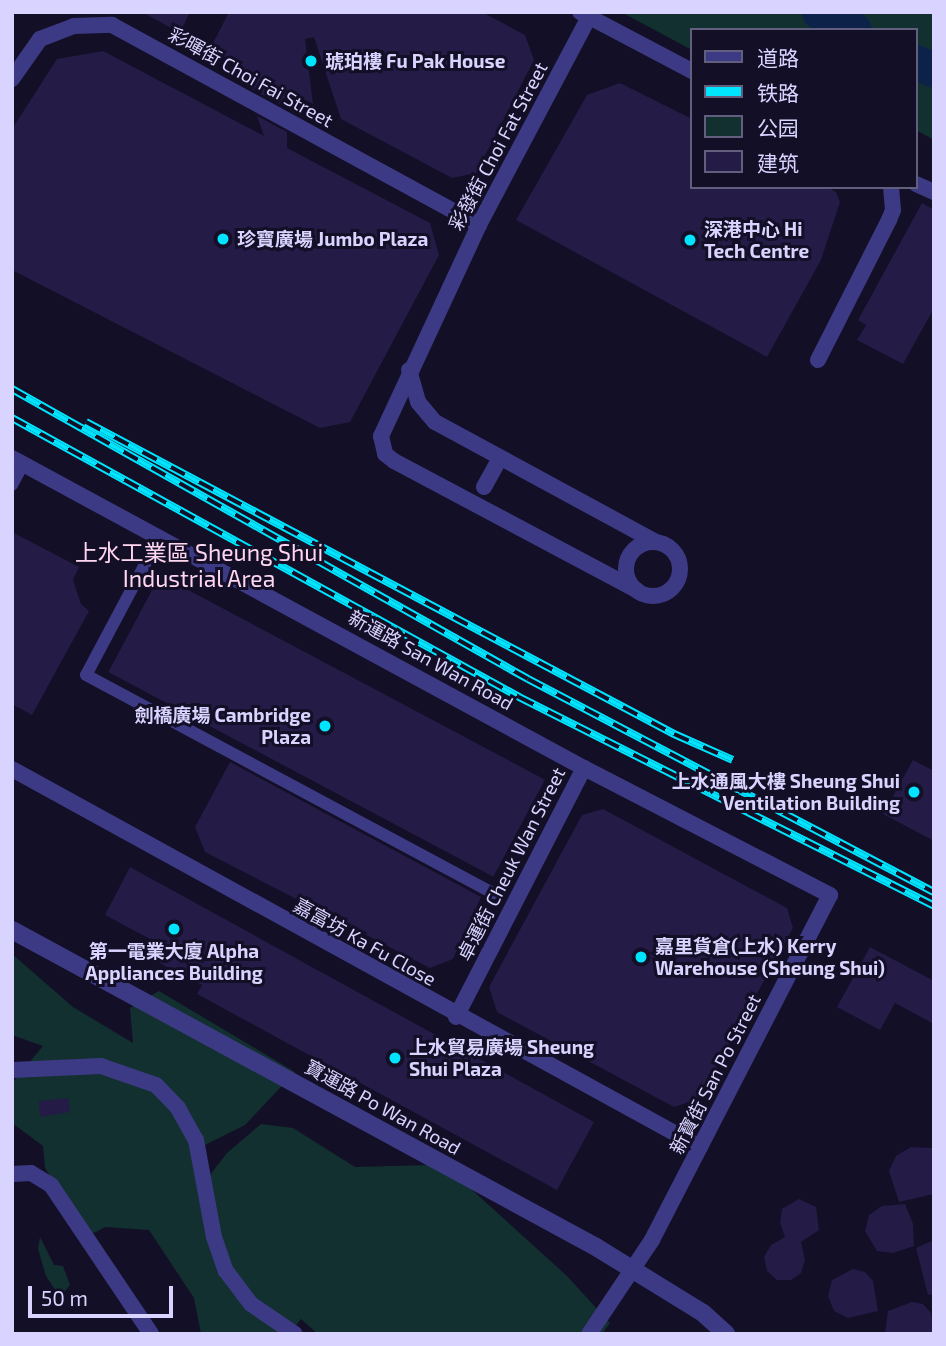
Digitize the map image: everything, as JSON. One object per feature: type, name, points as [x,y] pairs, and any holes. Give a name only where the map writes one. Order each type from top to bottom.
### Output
[{"type":"street","points":[[584,15],[690,70]]},
{"type":"street","name":"彩發街 Choi Fat Street","points":[[584,15],[409,370],[384,423],[381,436],[386,454],[638,590]]},
{"type":"street","name":"彩暉街 Choi Fai Street","points":[[12,79],[40,39],[74,26],[112,25],[479,225]]},
{"type":"street","points":[[918,185],[934,192]]},
{"type":"street","points":[[818,360],[889,220],[891,189]]},
{"type":"street","points":[[409,370],[425,413],[500,458],[656,542],[677,556],[679,574],[663,593],[638,590],[627,576],[628,559],[639,546],[656,542]]},
{"type":"street","points":[[484,486],[500,458]]},
{"type":"street","points":[[12,485],[18,461]]},
{"type":"street","name":"新運路 San Wan Road","points":[[18,461],[584,768],[830,895]]},
{"type":"street","points":[[160,536],[86,675],[493,893]]},
{"type":"street","name":"卓運街 Cheuk Wan Street","points":[[456,1017],[584,768]]},
{"type":"street","name":"嘉富坊 Ka Fu Close","points":[[12,769],[456,1017],[700,1147]]},
{"type":"street","name":"新寶街 San Po Street","points":[[589,1334],[634,1270],[830,895]]},
{"type":"street","name":"寶運路 Po Wan Road","points":[[12,930],[634,1270],[703,1313],[726,1334]]},
{"type":"street","points":[[12,1070],[101,1066],[156,1085],[178,1108],[196,1140],[214,1237],[226,1271],[251,1304],[295,1334]]},
{"type":"street","points":[[12,1174],[31,1173],[51,1185],[151,1334]]},
{"type":"green space","points":[[621,12],[934,12],[934,140],[918,131],[918,28],[690,28],[690,49]]},
{"type":"green space","points":[[12,954],[73,1007],[133,1043],[130,1008],[159,991],[295,1072],[245,1125],[199,1148],[203,1184],[227,1153],[261,1124],[293,1128],[355,1167],[429,1165],[471,1189],[567,1276],[610,1323],[602,1334],[318,1334],[301,1319],[289,1334],[201,1334],[194,1298],[149,1230],[105,1227],[94,1233],[85,1229],[45,1168],[43,1146],[12,1123],[12,1083],[43,1046],[12,1035]]},
{"type":"green space","points":[[40,1237],[54,1265],[63,1266],[70,1285],[60,1297],[46,1276],[38,1249]]},
{"type":"building","points":[[142,12],[190,12],[180,33]]},
{"type":"building","points":[[229,12],[482,12],[525,35],[534,60],[476,173],[452,178],[341,119],[314,37],[305,39],[313,104],[286,90],[287,108],[246,86],[238,64],[210,49]]},
{"type":"building","name":"珍寶廣場 Jumbo Plaza","points":[[103,51],[264,136],[257,116],[287,132],[287,148],[430,223],[439,255],[350,422],[320,428],[12,270],[12,129],[57,59]]},
{"type":"building","name":"深港中心 Hi Tech Centre","points":[[620,83],[690,118],[690,189],[831,189],[836,192],[840,202],[821,260],[767,357],[516,220],[587,95]]},
{"type":"building","points":[[922,203],[934,210],[934,308],[903,364],[857,340],[866,325],[858,320]]},
{"type":"building","points":[[12,532],[79,567],[73,580],[81,604],[89,611],[32,715],[12,704]]},
{"type":"building","name":"劍橋廣場 Cambridge Plaza","points":[[160,575],[545,780],[493,877],[108,672]]},
{"type":"building","name":"上水通風大樓 Sheung Shui Ventilation Building","points":[[913,760],[934,771],[934,841],[883,814]]},
{"type":"building","points":[[230,762],[481,897],[453,959],[430,968],[205,852],[195,827]]},
{"type":"building","name":"嘉里貨倉(上水) Kerry Warehouse (Sheung Shui)","points":[[603,809],[787,908],[793,928],[699,1099],[674,1107],[497,1012],[489,987],[582,815]]},
{"type":"building","name":"上水貿易廣場 Sheung Shui Plaza","points":[[130,867],[594,1122],[557,1190],[197,994],[202,985],[144,955],[152,940],[105,915]]},
{"type":"building","points":[[870,947],[934,981],[934,1024],[895,1003],[880,1030],[837,1007]]},
{"type":"building","points":[[68,1098],[70,1112],[40,1117],[39,1101]]},
{"type":"building","points":[[911,1147],[934,1148],[934,1194],[899,1202],[889,1171],[896,1156]]},
{"type":"building","points":[[799,1199],[816,1207],[819,1230],[801,1242],[805,1260],[801,1273],[791,1280],[777,1280],[767,1271],[764,1257],[771,1245],[785,1237],[780,1223],[782,1209]]},
{"type":"building","points":[[905,1204],[913,1224],[914,1246],[893,1253],[877,1251],[865,1231],[869,1215],[882,1206]]},
{"type":"building","points":[[934,1240],[934,1294],[928,1295],[916,1248]]},
{"type":"building","points":[[853,1269],[865,1272],[873,1281],[878,1311],[848,1318],[834,1311],[828,1296],[832,1280]]},
{"type":"building","points":[[912,1302],[923,1304],[931,1313],[934,1334],[885,1334],[888,1311]]},
{"type":"waterway","points":[[819,12],[850,28]]},
{"type":"waterway","points":[[918,63],[934,70]]},
{"type":"railway","points":[[12,389],[528,679],[934,892]]},
{"type":"railway","points":[[12,418],[519,697],[934,906]]},
{"type":"railway","points":[[86,422],[674,734],[733,760]]},
{"type":"place","name":"琥珀樓 Fu Pak House","points":[[311,61]]},
{"type":"place","name":"珍寶廣場 Jumbo Plaza","points":[[223,239]]},
{"type":"place","name":"深港中心 Hi Tech Centre","points":[[690,240]]},
{"type":"place","name":"劍橋廣場 Cambridge Plaza","points":[[325,726]]},
{"type":"place","name":"上水通風大樓 Sheung Shui Ventilation Building","points":[[914,792]]},
{"type":"place","name":"第一電業大廈 Alpha Appliances Building","points":[[174,929]]},
{"type":"place","name":"嘉里貨倉(上水) Kerry Warehouse (Sheung Shui)","points":[[641,957]]},
{"type":"place","name":"上水貿易廣場 Sheung Shui Plaza","points":[[395,1058]]},
{"type":"district","name":"上水工業區 Sheung Shui Industrial Area","points":[[199,565]]}]
